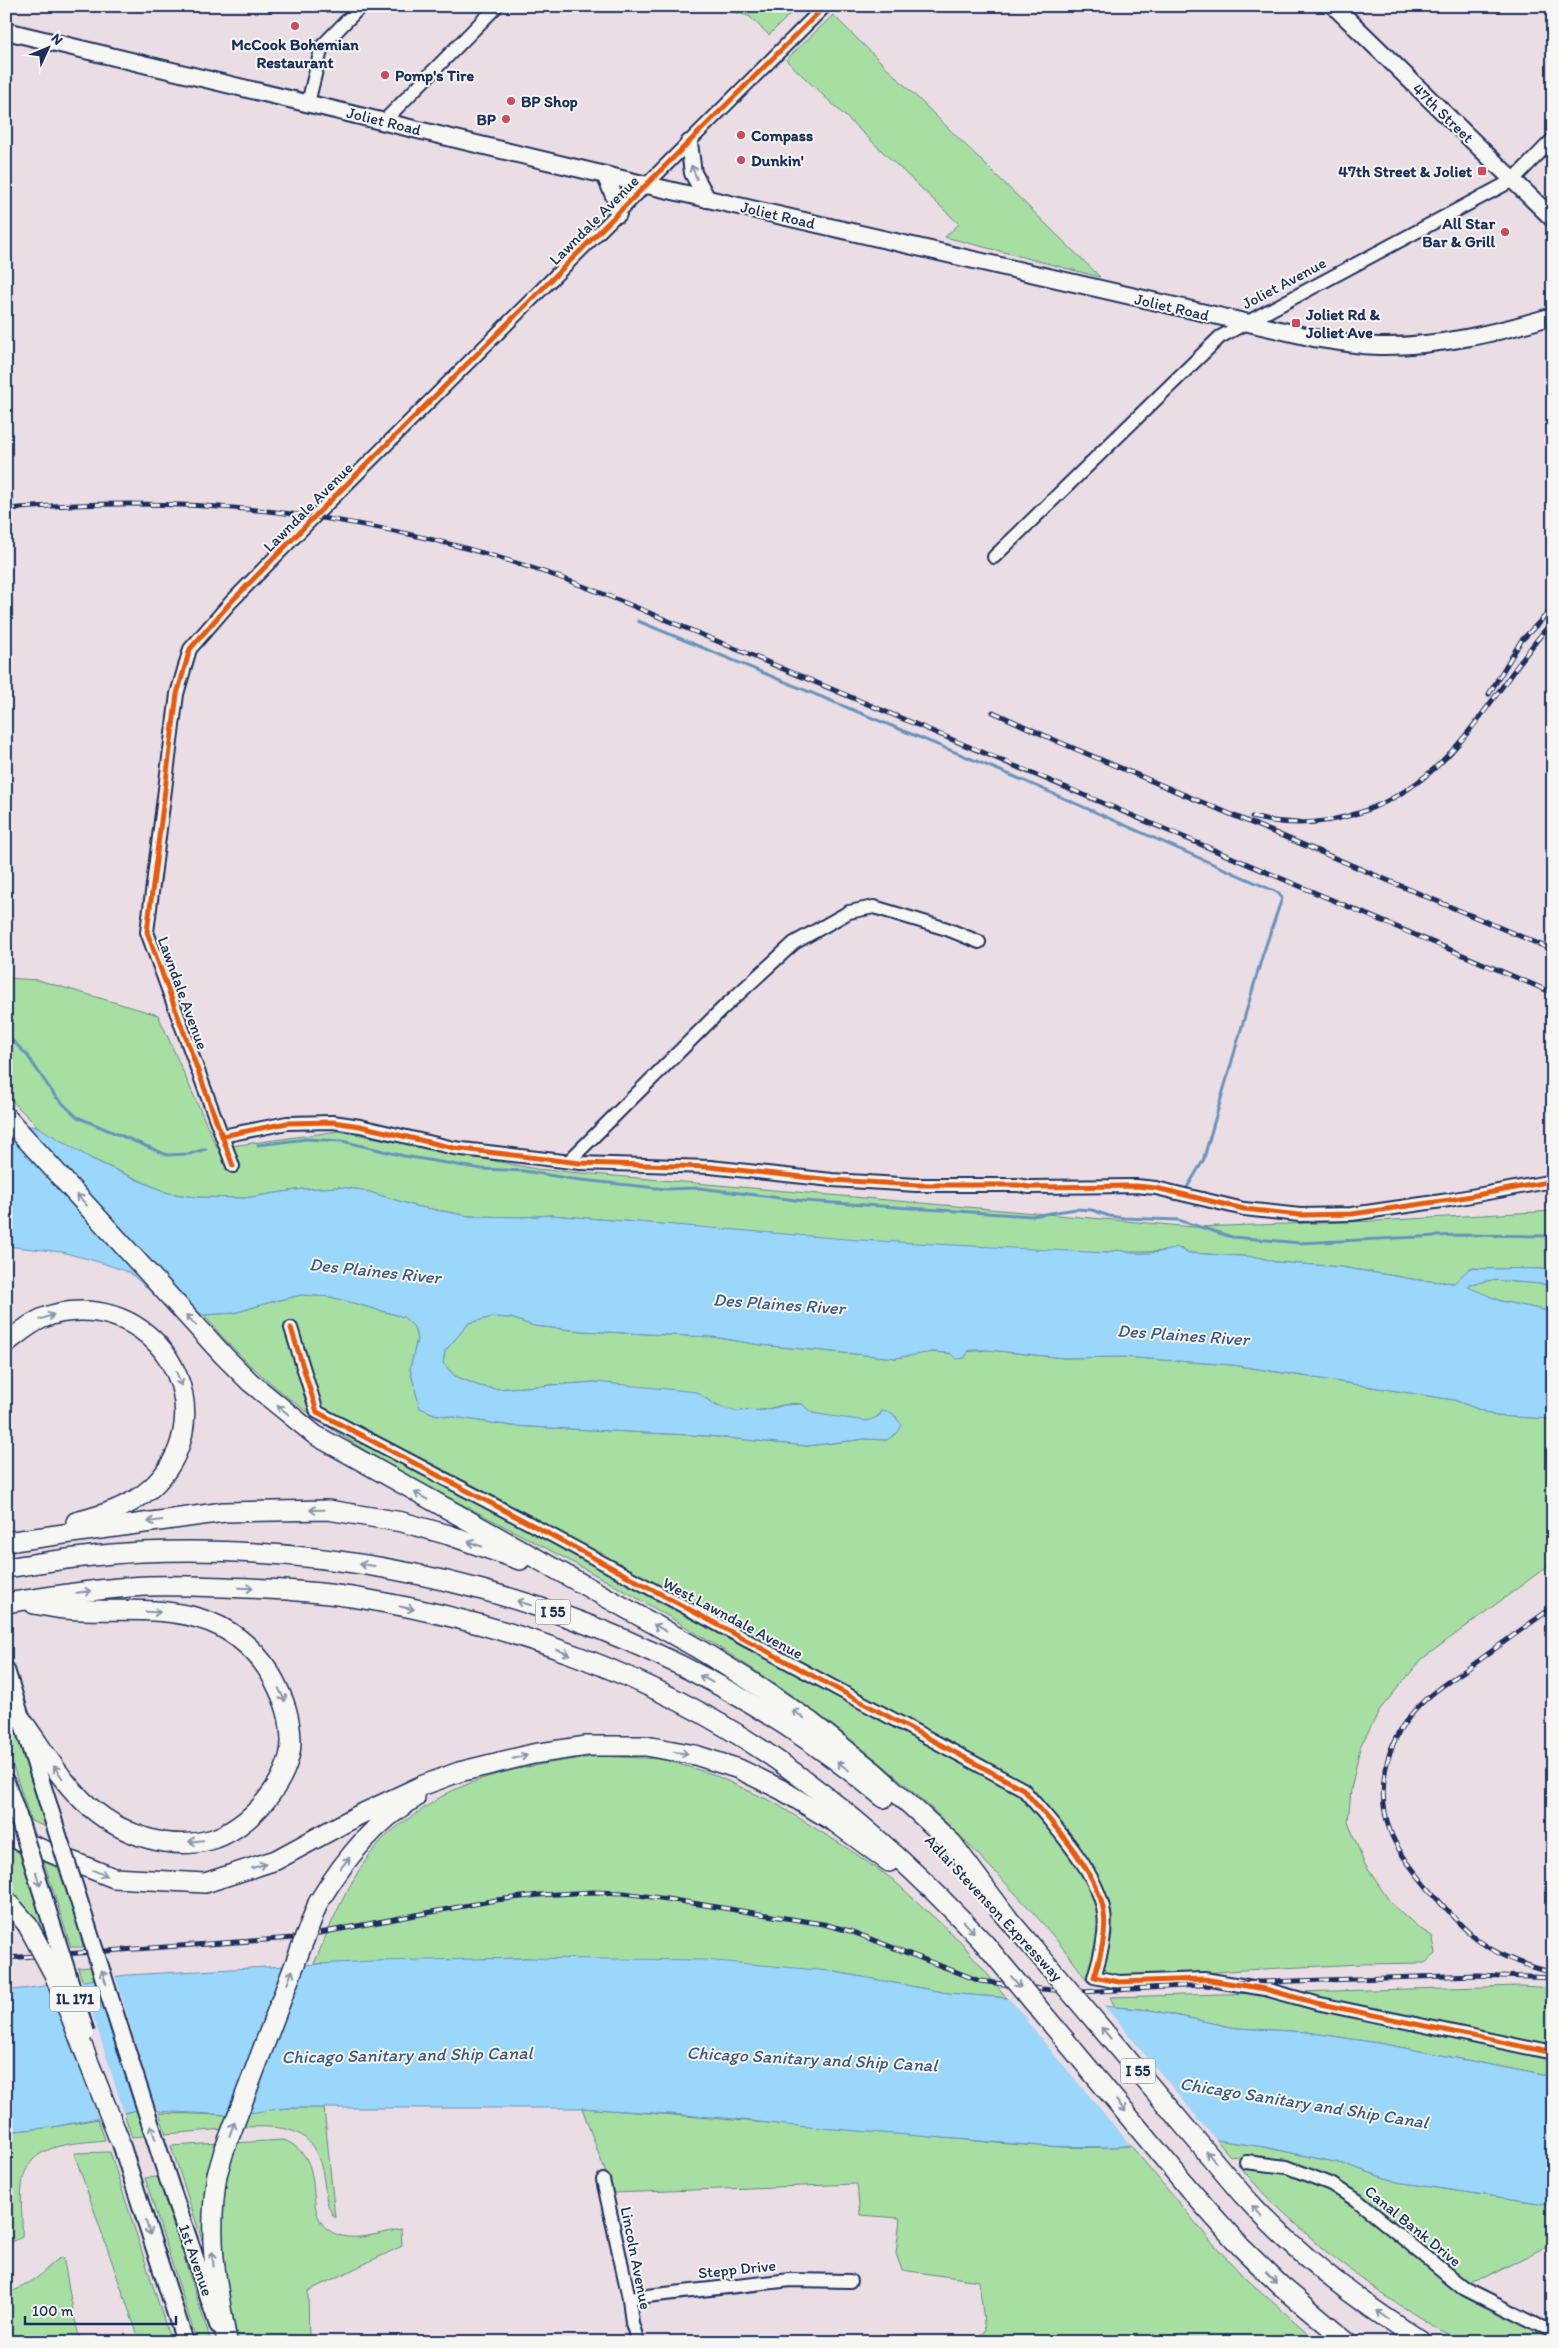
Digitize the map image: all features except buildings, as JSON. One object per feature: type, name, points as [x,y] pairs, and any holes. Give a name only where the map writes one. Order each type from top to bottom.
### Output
[{"type":"highway","points":[[6,1117],[224,1356],[250,1382],[315,1435],[697,1648],[808,1720],[875,1773],[952,1842],[1007,1917]]},
{"type":"highway","points":[[6,1344],[25,1328],[44,1317],[67,1311],[97,1311],[125,1320],[151,1337],[169,1357],[181,1382],[184,1405],[183,1430],[177,1451],[166,1470],[151,1488],[131,1502],[108,1514],[15,1540]]},
{"type":"highway","points":[[15,1540],[224,1512],[328,1510],[402,1522],[449,1535],[502,1553],[586,1587]]},
{"type":"highway","name":"Adlai Stevenson Expressway","points":[[6,1568],[140,1552],[189,1551],[316,1557],[430,1576],[585,1622],[645,1647],[702,1676],[753,1704],[800,1735],[866,1782],[900,1810],[969,1876],[1007,1917],[1242,2194],[1299,2253],[1327,2276],[1396,2326],[1423,2342]]},
{"type":"highway","name":"Adlai Stevenson Expressway","points":[[12,1602],[147,1586],[276,1589],[369,1599],[467,1621],[556,1648],[670,1697],[766,1753],[822,1793],[884,1842],[953,1909],[985,1944],[1190,2190],[1241,2247],[1280,2286],[1348,2342]]},
{"type":"highway","points":[[12,1602],[63,1609],[166,1612],[210,1622],[240,1639],[267,1666],[288,1707],[291,1742],[283,1774],[265,1803],[245,1822],[211,1840],[173,1844],[128,1832],[92,1809],[68,1786],[21,1719]]},
{"type":"highway","points":[[6,1835],[114,1878],[205,1883],[276,1860],[357,1816],[421,1786],[459,1772],[495,1763],[587,1746],[646,1746],[695,1755],[739,1770],[790,1794],[836,1823],[953,1909]]},
{"type":"highway","points":[[225,2342],[214,2266],[211,2221],[217,2175],[224,2151],[318,1903],[343,1865],[385,1820],[411,1800],[440,1784],[495,1763]]},
{"type":"highway","points":[[6,1900],[27,1924],[54,1974],[119,2139]]},
{"type":"main road","name":"47th Street","points":[[1334,6],[1553,219]]},
{"type":"main road","name":"Joliet Road","points":[[6,31],[604,175],[1314,338],[1378,346],[1443,342],[1506,330],[1553,316]]},
{"type":"main road","points":[[689,143],[693,173],[707,199]]},
{"type":"main road","points":[[604,175],[615,198],[618,214]]},
{"type":"main road","name":"IL 171","points":[[6,1670],[21,1719]]},
{"type":"main road","name":"1st Avenue","points":[[21,1719],[168,2179],[225,2342]]},
{"type":"main road","name":"IL 171","points":[[6,1782],[185,2342]]},
{"type":"street","points":[[308,103],[322,46],[361,6]]},
{"type":"street","points":[[384,121],[497,6]]},
{"type":"street","name":"Lawndale Avenue","points":[[233,1166],[148,932],[177,694],[190,649],[230,603],[315,516],[824,6]]},
{"type":"street","name":"Joliet Avenue","points":[[994,557],[1220,337],[1513,180],[1553,139]]},
{"type":"street","points":[[569,1161],[722,1009],[794,943],[849,912],[874,907],[947,929],[979,942]]},
{"type":"street","points":[[222,1136],[287,1123],[333,1122],[360,1126],[454,1148],[569,1161],[710,1167],[832,1180],[917,1185],[1136,1186],[1156,1188],[1244,1209],[1300,1215],[1352,1214],[1449,1200],[1553,1181]]},
{"type":"street","name":"West Lawndale Avenue","points":[[291,1328],[318,1412],[540,1529],[1023,1789],[1063,1837],[1089,1875],[1101,1899],[1104,1930],[1094,1977],[1119,1982],[1204,1979],[1249,1986],[1316,2003],[1553,2053]]},
{"type":"street","name":"Canal Bank Drive","points":[[1246,2162],[1287,2167],[1331,2184],[1359,2202],[1465,2289],[1553,2333]]},
{"type":"street","name":"Lincoln Avenue","points":[[603,2180],[629,2298],[632,2323],[638,2342]]},
{"type":"street","name":"Stepp Drive","points":[[629,2298],[791,2280],[850,2281]]},
{"type":"green space","points":[[710,6],[798,6],[769,35],[749,16]]},
{"type":"green space","points":[[833,15],[1100,277],[945,237],[959,224],[786,60]]},
{"type":"green space","points":[[6,978],[38,980],[158,1015],[217,1148],[339,1131],[536,1169],[1193,1227],[1376,1221],[1553,1211],[1553,1270],[1470,1268],[1455,1283],[1418,1280],[1341,1267],[1276,1262],[1257,1257],[1189,1253],[1182,1248],[1152,1252],[1115,1250],[1108,1253],[965,1250],[551,1215],[524,1217],[469,1216],[415,1206],[363,1190],[339,1187],[303,1189],[244,1198],[195,1197],[168,1193],[92,1159],[61,1142],[38,1127],[6,1095]]},
{"type":"green space","points":[[1492,1280],[1553,1285],[1553,1312],[1501,1301],[1468,1288],[1470,1284]]},
{"type":"green space","points":[[302,1295],[331,1297],[404,1317],[414,1327],[417,1339],[410,1369],[420,1408],[434,1414],[512,1426],[708,1436],[807,1446],[865,1439],[887,1440],[897,1417],[882,1411],[876,1418],[869,1420],[847,1420],[813,1413],[802,1405],[796,1404],[743,1411],[720,1407],[707,1399],[595,1382],[496,1389],[479,1386],[455,1376],[443,1363],[445,1351],[469,1323],[492,1317],[511,1318],[534,1326],[582,1331],[713,1337],[761,1345],[896,1358],[921,1352],[950,1353],[988,1350],[1064,1358],[1122,1357],[1233,1365],[1454,1400],[1496,1416],[1553,1419],[1553,1562],[1422,1659],[1381,1708],[1360,1747],[1351,1790],[1348,1822],[1364,1863],[1390,1902],[1419,1928],[1432,1936],[1436,1954],[1425,1963],[1243,1970],[1088,1982],[1044,1925],[940,1816],[867,1752],[827,1721],[744,1663],[658,1610],[422,1483],[374,1456],[327,1426],[282,1393],[241,1356],[204,1315],[234,1313]]},
{"type":"green space","points":[[6,1701],[46,1827],[31,1821],[6,1745]]},
{"type":"green space","points":[[599,1756],[662,1759],[712,1774],[773,1802],[847,1848],[892,1879],[961,1942],[1007,1998],[947,1993],[830,1971],[525,1958],[314,1964],[339,1907],[362,1866],[387,1835],[400,1825],[444,1795],[484,1778],[522,1768]]},
{"type":"green space","points":[[6,1846],[20,1853],[50,1948],[22,1907],[6,1890]]},
{"type":"green space","points":[[44,1862],[60,1869],[85,1947],[71,1947]]},
{"type":"green space","points":[[91,1967],[96,1980],[83,1983],[78,1968]]},
{"type":"green space","points":[[1522,1986],[1553,1988],[1553,2077],[1384,2044],[1307,2032],[1236,2028],[1150,2010],[1115,2007],[1110,1997]]},
{"type":"green space","points":[[287,2108],[324,2108],[335,2218],[327,2200],[320,2163],[314,2149],[306,2139],[285,2129],[239,2127],[245,2113]]},
{"type":"green space","points":[[582,2108],[1026,2145],[1131,2146],[1209,2239],[1242,2275],[1318,2342],[971,2342],[985,2331],[979,2281],[902,2270],[896,2254],[900,2218],[860,2215],[857,2184],[613,2193]]},
{"type":"green space","points":[[137,2110],[145,2136],[132,2137],[124,2113]]},
{"type":"green space","points":[[159,2113],[231,2115],[225,2129],[166,2134]]},
{"type":"green space","points":[[98,2119],[105,2140],[53,2148],[41,2153],[32,2161],[25,2172],[22,2186],[22,2237],[6,2245],[6,2132],[53,2127]]},
{"type":"green space","points":[[284,2140],[300,2150],[308,2163],[320,2221],[330,2231],[347,2237],[353,2237],[401,2229],[402,2246],[308,2291],[309,2342],[238,2342],[222,2258],[221,2200],[233,2143]]},
{"type":"green space","points":[[1216,2140],[1264,2147],[1344,2164],[1397,2182],[1553,2205],[1553,2243],[1484,2278],[1466,2283],[1371,2207],[1255,2159],[1230,2156]]},
{"type":"green space","points":[[220,2143],[204,2223],[203,2243],[171,2146]]},
{"type":"green space","points":[[110,2152],[171,2342],[140,2342],[74,2153]]},
{"type":"green space","points":[[1238,2165],[1287,2171],[1335,2191],[1452,2284],[1553,2337],[1553,2342],[1462,2342],[1428,2323],[1375,2289],[1323,2249],[1266,2196]]},
{"type":"green space","points":[[158,2177],[211,2342],[197,2342],[145,2178]]},
{"type":"green space","points":[[63,2257],[81,2342],[6,2342],[6,2294],[34,2280],[53,2263]]},
{"type":"water","name":"Des Plaines River","points":[[6,1123],[38,1127],[92,1159],[133,1178],[168,1193],[195,1197],[244,1198],[303,1189],[339,1187],[363,1190],[415,1206],[469,1216],[524,1217],[551,1215],[859,1240],[1108,1253],[1117,1250],[1131,1253],[1154,1253],[1176,1247],[1189,1253],[1257,1257],[1276,1262],[1341,1267],[1418,1280],[1454,1283],[1470,1268],[1553,1270],[1553,1285],[1492,1280],[1470,1284],[1468,1287],[1501,1301],[1553,1312],[1553,1419],[1496,1416],[1454,1400],[1233,1365],[1122,1357],[1064,1358],[988,1350],[969,1350],[965,1358],[956,1359],[950,1353],[933,1352],[896,1358],[761,1345],[713,1337],[582,1331],[534,1326],[511,1318],[492,1317],[469,1323],[445,1351],[443,1363],[455,1376],[479,1386],[496,1389],[595,1382],[697,1392],[716,1406],[734,1411],[765,1410],[785,1405],[802,1404],[812,1413],[867,1421],[879,1416],[882,1411],[892,1413],[902,1425],[898,1432],[887,1440],[865,1439],[807,1446],[708,1436],[512,1426],[434,1414],[420,1408],[410,1369],[417,1339],[414,1327],[404,1317],[331,1297],[302,1295],[234,1313],[204,1315],[150,1291],[129,1272],[62,1252],[6,1246]]},
{"type":"water","name":"Chicago Sanitary and Ship Canal","points":[[525,1958],[704,1960],[830,1971],[948,1993],[1150,2010],[1236,2028],[1307,2032],[1384,2044],[1553,2077],[1553,2205],[1397,2182],[1344,2164],[1264,2147],[1216,2140],[1108,2147],[1041,2146],[785,2125],[726,2118],[582,2108],[287,2108],[231,2115],[137,2110],[53,2127],[6,2132],[6,1991],[127,1975],[372,1961]]},
{"type":"pier","points":[[115,1975],[151,2093],[160,2116],[138,2113],[95,1978]]},
{"type":"pier","points":[[82,1980],[125,2116],[99,2121],[51,1984]]},
{"type":"pier","points":[[1005,1995],[1102,2003],[1197,2117],[1196,2120],[1200,2121],[1219,2143],[1133,2148],[1027,2022],[1028,2019]]},
{"type":"waterway","points":[[638,621],[1020,779],[1279,893],[1282,898],[1262,957],[1203,1161],[1186,1189]]},
{"type":"waterway","points":[[6,1034],[27,1055],[55,1096],[77,1117],[167,1155],[189,1154],[206,1149]]},
{"type":"waterway","points":[[258,1145],[306,1139],[342,1141],[404,1156],[482,1169],[524,1171],[572,1179],[666,1189],[699,1188],[804,1201],[1032,1216],[1076,1209],[1092,1210],[1109,1216],[1124,1218],[1178,1220],[1232,1237],[1300,1243],[1458,1235],[1553,1236]]},
{"type":"railway","points":[[6,509],[146,504],[214,507],[281,513],[348,522],[415,536],[482,553],[550,574],[619,600],[1553,993]]},
{"type":"railway","points":[[1489,694],[1521,641],[1553,608]]},
{"type":"railway","points":[[1252,817],[1280,822],[1308,823],[1335,819],[1361,812],[1386,802],[1410,788],[1432,771],[1465,736],[1553,621]]},
{"type":"railway","points":[[993,712],[1059,742],[1553,950]]},
{"type":"railway","points":[[1550,1972],[1494,1951],[1467,1931],[1454,1918],[1426,1886],[1395,1843],[1387,1820],[1384,1786],[1390,1752],[1405,1722],[1416,1709],[1441,1686],[1553,1607]]},
{"type":"railway","points":[[6,1958],[293,1938],[496,1900],[593,1892],[624,1893],[823,1924],[850,1931],[980,1981],[1041,1989],[1082,1992],[1232,1983],[1477,1975],[1553,1978]]},
{"type":"cycle path","points":[[233,1166],[147,932],[177,694],[190,649],[230,603],[315,516],[825,6]]},
{"type":"cycle path","points":[[222,1136],[287,1123],[333,1122],[360,1126],[454,1148],[580,1163],[710,1167],[832,1180],[917,1185],[1136,1186],[1156,1188],[1244,1209],[1300,1215],[1352,1214],[1449,1200],[1553,1181]]},
{"type":"cycle path","points":[[291,1328],[317,1412],[540,1529],[1023,1789],[1071,1847],[1093,1880],[1100,1897],[1105,1929],[1094,1977],[1119,1982],[1204,1979],[1265,1989],[1316,2003],[1553,2053]]},
{"type":"place","name":"McCook Bohemian Restaurant","points":[[295,26]]},
{"type":"place","name":"Pomp's Tire","points":[[385,75]]},
{"type":"place","name":"BP Shop","points":[[511,101]]},
{"type":"place","name":"BP","points":[[506,119]]},
{"type":"place","name":"Compass","points":[[741,135]]},
{"type":"place","name":"Dunkin'","points":[[741,160]]},
{"type":"place","name":"47th Street & Joliet","points":[[1482,171]]},
{"type":"place","name":"All Star Bar & Grill","points":[[1505,232]]},
{"type":"place","name":"Joliet Rd & Joliet Ave","points":[[1296,323]]}]
